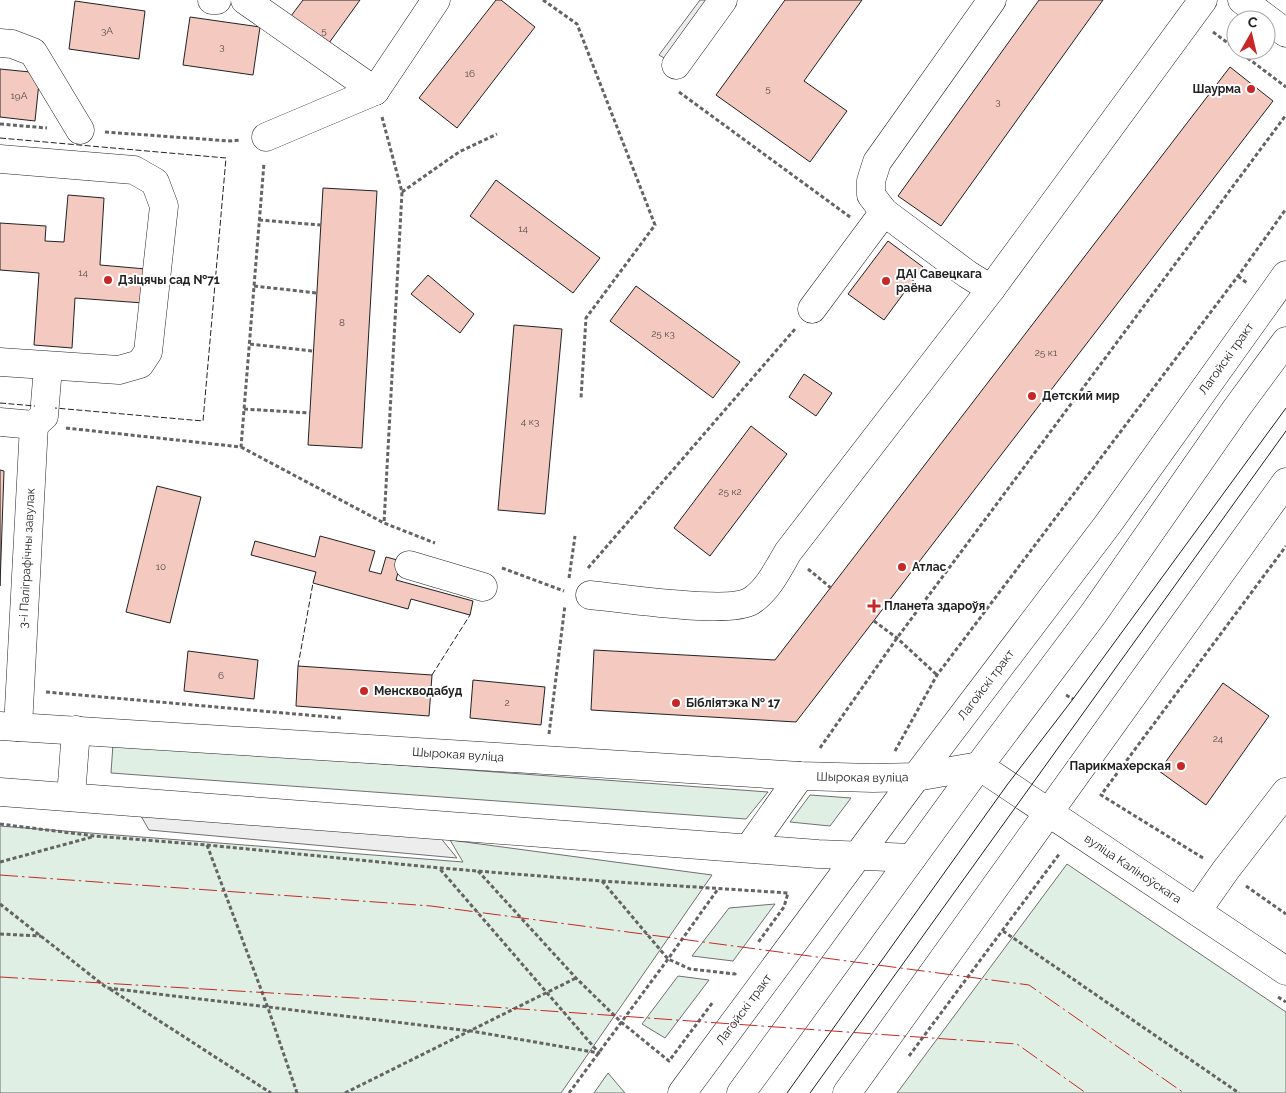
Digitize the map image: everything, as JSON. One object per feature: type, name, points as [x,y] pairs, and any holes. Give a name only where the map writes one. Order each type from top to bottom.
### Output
[{"type":"main road","points":[[212,0],[217,0]]},
{"type":"main road","points":[[245,0],[375,91]]},
{"type":"main road","points":[[266,137],[375,91],[436,0]]},
{"type":"main road","points":[[676,65],[723,0]]},
{"type":"main road","points":[[991,289],[877,222],[871,195],[871,181],[877,162],[992,0]]},
{"type":"main road","points":[[581,586],[711,607],[738,606],[751,601],[764,589],[788,552],[991,289],[1203,0]]},
{"type":"main road","points":[[1242,0],[1286,33]]},
{"type":"main road","points":[[0,43],[12,44],[33,52],[80,130]]},
{"type":"main road","points":[[0,159],[134,170],[155,182],[164,206],[148,352],[140,364],[119,370],[48,367],[0,362]]},
{"type":"main road","points":[[812,310],[877,222]]},
{"type":"main road","name":"Лагойскі тракт","points":[[682,1093],[1108,524],[1286,275]]},
{"type":"main road","points":[[741,1093],[979,766],[1094,613],[1286,341]]},
{"type":"main road","points":[[0,422],[34,425],[44,416],[48,367]]},
{"type":"main road","name":"3-і Паліграфічны завулак","points":[[9,727],[21,690],[34,425]]},
{"type":"main road","points":[[847,1093],[1286,482]]},
{"type":"main road","points":[[408,565],[488,576]]},
{"type":"main road","name":"Шырокая вуліца","points":[[9,727],[800,776],[916,778],[979,766]]},
{"type":"main road","points":[[71,797],[76,730]]},
{"type":"main road","name":"вуліца Каліноўскага","points":[[979,766],[1286,971]]},
{"type":"main road","points":[[749,848],[800,776]]},
{"type":"main road","points":[[0,792],[818,854],[912,858]]},
{"type":"main road","points":[[1197,911],[1225,871],[1286,792]]},
{"type":"main road","points":[[818,854],[828,858],[832,866],[834,876],[830,894]]},
{"type":"path","points":[[543,0],[577,24],[655,225],[586,318],[581,398]]},
{"type":"path","points":[[1250,60],[1286,87]]},
{"type":"path","points":[[676,65],[664,80],[877,222]]},
{"type":"path","points":[[375,91],[402,192],[384,524]]},
{"type":"path","points":[[820,748],[898,638],[1286,115]]},
{"type":"path","points":[[0,124],[230,141],[266,137],[241,447]]},
{"type":"path","points":[[402,192],[458,152],[497,134]]},
{"type":"path","points":[[894,753],[937,675],[1238,276],[1286,209]]},
{"type":"path","points":[[259,220],[321,225]]},
{"type":"path","points":[[254,286],[317,293]]},
{"type":"path","points":[[581,586],[812,310]]},
{"type":"path","points":[[250,344],[313,351]]},
{"type":"path","points":[[244,409],[310,413]]},
{"type":"path","points":[[34,425],[241,447],[384,524],[439,544]]},
{"type":"path","points":[[549,734],[581,586],[575,536]]},
{"type":"path","points":[[1286,546],[1101,795],[1225,871],[1286,914]]},
{"type":"path","points":[[488,576],[581,586]]},
{"type":"path","points":[[874,621],[898,638],[937,675]]},
{"type":"path","points":[[21,690],[341,718]]},
{"type":"path","points":[[1065,694],[1073,699]]},
{"type":"path","points":[[539,733],[558,734]]},
{"type":"path","points":[[810,748],[829,749]]},
{"type":"path","points":[[0,824],[96,836],[440,868],[788,893],[784,907],[756,944]]},
{"type":"path","points":[[0,862],[96,836]]},
{"type":"path","points":[[207,845],[268,1008],[297,1093]]},
{"type":"path","points":[[904,1062],[1003,931],[1059,852]]},
{"type":"path","points":[[440,868],[599,1052]]},
{"type":"path","points":[[478,870],[576,978],[621,1022],[669,1061],[717,998]]},
{"type":"path","points":[[602,881],[668,959],[690,969],[734,974]]},
{"type":"path","points":[[568,1093],[668,959],[718,888]]},
{"type":"path","points":[[0,904],[107,988],[272,1093]]},
{"type":"path","points":[[1003,931],[1239,1093]]},
{"type":"path","points":[[0,934],[42,936]]},
{"type":"path","points":[[729,982],[740,966]]},
{"type":"path","points":[[346,1093],[576,978]]},
{"type":"path","points":[[107,988],[471,1031],[599,1052]]},
{"type":"green space","points":[[113,744],[768,792],[746,819],[111,773]]},
{"type":"green space","points":[[810,795],[851,798],[830,826],[790,822]]},
{"type":"green space","points":[[0,826],[463,862],[450,840],[712,875],[561,1093],[0,1093]]},
{"type":"green space","points":[[1067,864],[1286,1012],[1286,1093],[897,1093]]},
{"type":"green space","points":[[775,904],[733,961],[692,956],[729,908]]},
{"type":"green space","points":[[678,976],[709,980],[665,1038],[642,1024]]},
{"type":"green space","points":[[608,1073],[625,1093],[594,1093]]},
{"type":"shaded area","points":[[700,0],[723,0],[676,65],[659,55]]},
{"type":"shaded area","points":[[137,809],[439,836],[457,858],[149,830]]},
{"type":"building","points":[[303,0],[360,0],[329,43],[291,16]]},
{"type":"building","points":[[496,0],[501,0],[535,27],[457,128],[419,98]]},
{"type":"building","points":[[785,0],[862,0],[804,81],[847,111],[810,162],[716,95]]},
{"type":"building","points":[[1039,0],[1103,0],[941,226],[898,196]]},
{"type":"building","points":[[75,1],[145,11],[139,59],[69,49]]},
{"type":"building","points":[[190,17],[260,27],[253,75],[183,65]]},
{"type":"building","points":[[1230,67],[1273,101],[796,722],[591,710],[594,650],[775,660]]},
{"type":"building","points":[[0,69],[40,73],[35,121],[0,117]]},
{"type":"building","points":[[496,180],[600,258],[573,293],[470,216]]},
{"type":"building","points":[[323,188],[377,191],[362,448],[308,445]]},
{"type":"building","points":[[68,195],[104,198],[100,265],[146,269],[143,303],[75,298],[72,348],[34,345],[39,273],[0,270],[0,223],[46,226],[45,241],[64,242]]},
{"type":"building","points":[[888,241],[923,267],[884,320],[848,294]]},
{"type":"building","points":[[428,275],[474,314],[460,333],[411,294]]},
{"type":"building","points":[[636,286],[740,362],[713,398],[610,321]]},
{"type":"building","points":[[514,325],[562,329],[545,514],[498,510]]},
{"type":"building","points":[[804,374],[832,393],[816,416],[789,397]]},
{"type":"building","points":[[751,426],[787,454],[710,556],[674,528]]},
{"type":"building","points":[[0,470],[4,471],[0,586]]},
{"type":"building","points":[[157,486],[201,497],[170,623],[126,612]]},
{"type":"building","points":[[320,536],[375,551],[369,571],[381,574],[386,557],[401,561],[396,580],[473,601],[470,615],[411,599],[408,609],[313,583],[316,572],[251,555],[255,541],[315,557]]},
{"type":"building","points":[[188,651],[258,660],[254,699],[184,691]]},
{"type":"building","points":[[298,666],[432,675],[429,716],[296,706]]},
{"type":"building","points":[[473,680],[545,687],[541,725],[470,718]]},
{"type":"building","points":[[1223,683],[1269,716],[1206,805],[1159,771]]},
{"type":"tram line","points":[[787,1093],[1007,785],[1073,699],[1286,408]]},
{"type":"tram line","points":[[810,1093],[1286,431]]},
{"type":"fence","points":[[0,138],[226,158],[203,421],[55,408]]},
{"type":"fence","points":[[0,403],[35,406]]},
{"type":"fence","points":[[298,666],[313,583]]},
{"type":"fence","points":[[432,675],[470,615]]},
{"type":"power","points":[[0,875],[431,906],[1029,985],[1184,1093]]},
{"type":"power","points":[[0,977],[407,1001],[1017,1044],[1086,1093]]},
{"type":"place","name":"Шаурма","points":[[1251,89]]},
{"type":"place","name":"Дзіцячы сад №71","points":[[108,280]]},
{"type":"place","name":"ДАІ Савецкага раёна","points":[[886,281]]},
{"type":"place","name":"Детский мир","points":[[1032,396]]},
{"type":"place","name":"Атлас","points":[[902,567]]},
{"type":"place","name":"Планета здароўя","points":[[874,606]]},
{"type":"place","name":"Менскводабуд","points":[[364,691]]},
{"type":"place","name":"Бібліятэка № 17","points":[[676,703]]},
{"type":"place","name":"Парикмахерская","points":[[1181,766]]}]
